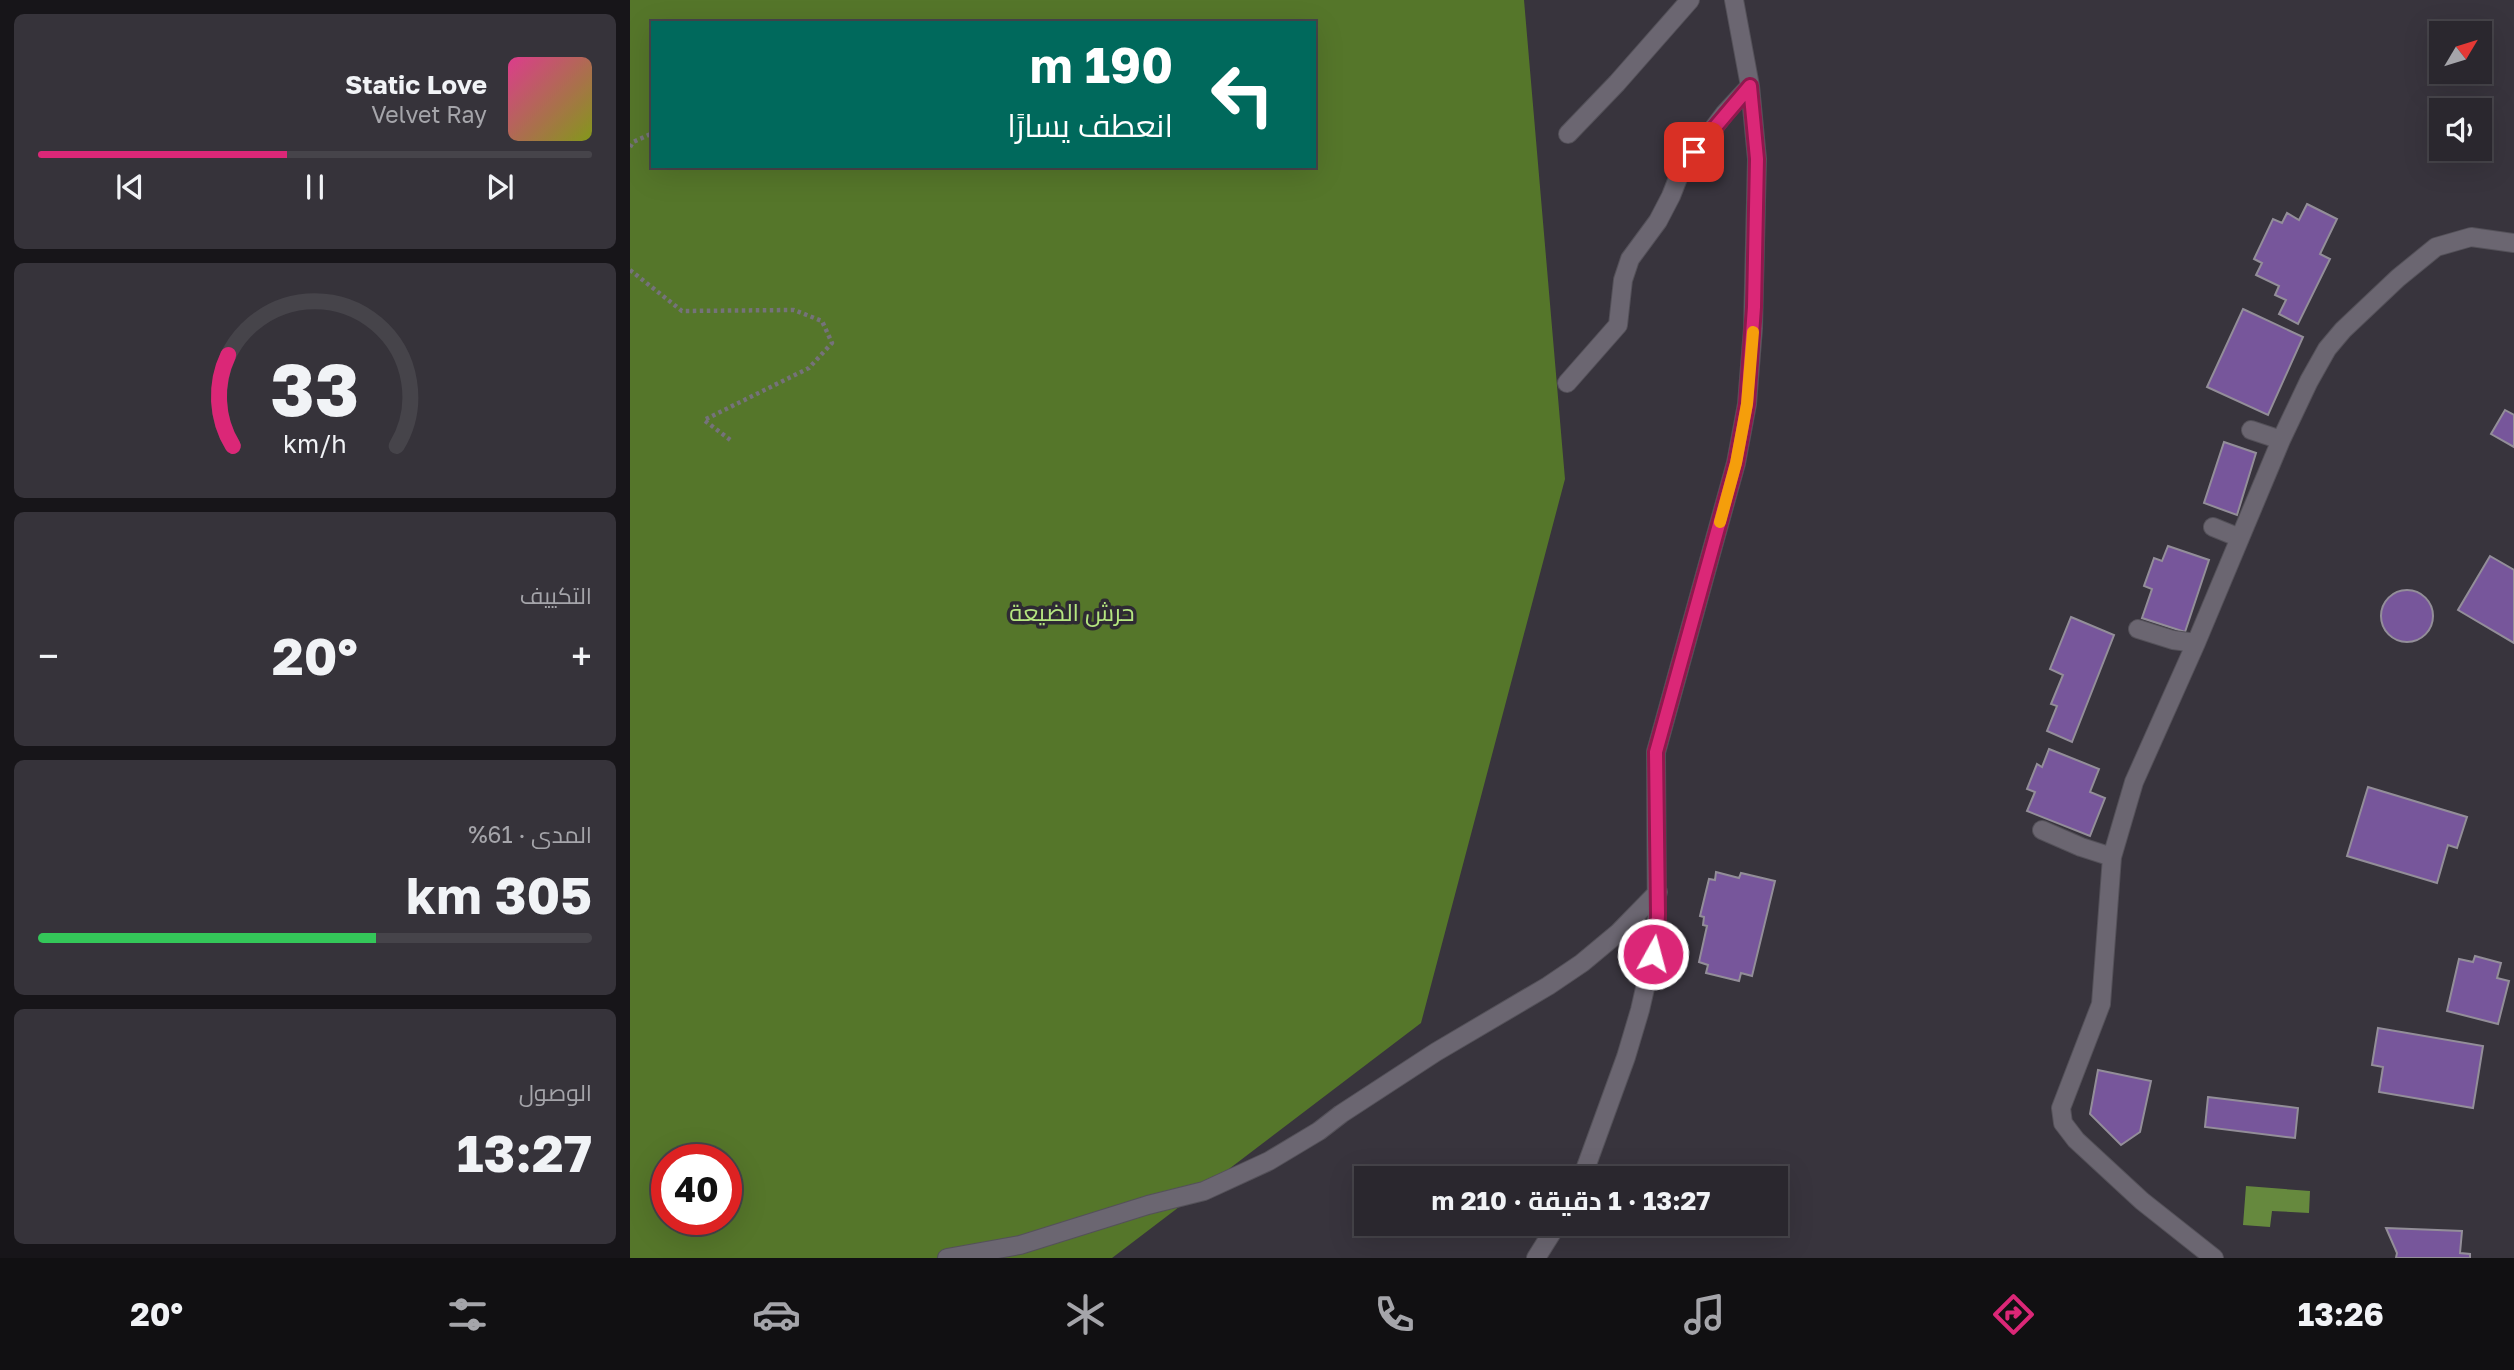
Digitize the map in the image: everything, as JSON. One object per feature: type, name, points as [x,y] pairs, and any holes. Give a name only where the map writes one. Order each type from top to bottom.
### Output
[{"type":"street","points":[[1568,134],[1618,83],[1690,0]]},
{"type":"street","points":[[1586,1166],[1640,1010],[1657,936],[1656,752],[1732,477],[1747,404],[1754,302],[1757,159],[1750,86],[1734,0]]},
{"type":"street","points":[[1567,383],[1618,325],[1623,280],[1630,259],[1658,221],[1680,173],[1725,113],[1750,86]]},
{"type":"street","points":[[2214,1258],[2142,1201],[2076,1140],[2063,1123],[2061,1108],[2101,1004],[2112,857],[2134,782],[2281,440],[2308,381],[2327,349],[2398,278],[2436,247],[2471,237],[2514,243]]},
{"type":"street","points":[[2251,430],[2281,440]]},
{"type":"street","points":[[2213,527],[2240,538]]},
{"type":"street","points":[[2138,629],[2173,640],[2196,643]]},
{"type":"street","points":[[2042,830],[2112,857]]},
{"type":"street","points":[[947,1258],[1020,1245],[1148,1205],[1204,1191],[1269,1161],[1319,1131],[1436,1052],[1582,963],[1618,933],[1658,891]]},
{"type":"street","points":[[1536,1258],[1550,1236]]},
{"type":"path","points":[[630,147],[633,142],[651,135]]},
{"type":"path","points":[[630,270],[682,311],[794,310],[822,321],[832,343],[809,368],[704,420],[733,442]]},
{"type":"green space","name":"حرش الضيعة","points":[[630,0],[1524,0],[1565,479],[1421,1023],[1112,1258],[630,1258]]},
{"type":"shaded area","points":[[2246,1186],[2310,1191],[2309,1213],[2272,1211],[2270,1227],[2243,1225]]},
{"type":"building","points":[[2307,204],[2337,219],[2320,254],[2330,259],[2298,324],[2279,314],[2286,300],[2275,295],[2279,286],[2256,275],[2262,263],[2254,259],[2273,219],[2282,223],[2287,213],[2299,220]]},
{"type":"building","points":[[2243,309],[2303,337],[2268,415],[2207,387]]},
{"type":"building","points":[[2505,410],[2514,415],[2514,447],[2491,434]]},
{"type":"building","points":[[2224,442],[2256,453],[2237,515],[2204,503]]},
{"type":"building","points":[[2168,546],[2209,560],[2185,632],[2142,618],[2152,589],[2144,586],[2154,558],[2162,561]]},
{"type":"building","points":[[2490,556],[2514,570],[2514,643],[2458,610]]},
{"type":"building","points":[[2407,590],[2417,592],[2425,598],[2431,606],[2431,626],[2425,634],[2417,640],[2407,642],[2397,640],[2389,634],[2383,626],[2381,616],[2383,606],[2389,598],[2397,592]]},
{"type":"building","points":[[2071,617],[2114,635],[2072,742],[2047,731],[2057,706],[2051,704],[2063,675],[2050,669]]},
{"type":"building","points":[[2049,749],[2099,769],[2090,792],[2105,798],[2090,836],[2027,811],[2035,792],[2027,789],[2037,764],[2042,767]]},
{"type":"building","points":[[2368,787],[2467,817],[2457,848],[2448,845],[2437,883],[2347,856]]},
{"type":"building","points":[[1716,872],[1739,878],[1741,873],[1775,881],[1752,976],[1741,973],[1739,981],[1706,973],[1708,965],[1699,962],[1707,926],[1703,925],[1704,917],[1700,916],[1709,879],[1715,880]]},
{"type":"building","points":[[2475,956],[2501,963],[2497,978],[2509,981],[2498,1024],[2447,1011],[2459,959],[2473,962]]},
{"type":"building","points":[[2378,1028],[2483,1046],[2473,1108],[2379,1092],[2383,1067],[2372,1065]]},
{"type":"building","points":[[2098,1070],[2151,1081],[2140,1132],[2121,1145],[2090,1114]]},
{"type":"building","points":[[2208,1097],[2298,1108],[2295,1138],[2205,1127]]},
{"type":"building","points":[[2386,1228],[2462,1231],[2460,1253],[2470,1254],[2470,1258],[2396,1258],[2397,1253]]},
{"type":"slow traffic","points":[[1720,522],[1736,463],[1747,404],[1753,332]]},
{"type":"route","points":[[1653,954],[1658,914],[1656,752],[1736,463],[1747,404],[1754,307],[1757,159],[1750,86],[1694,152]]}]
